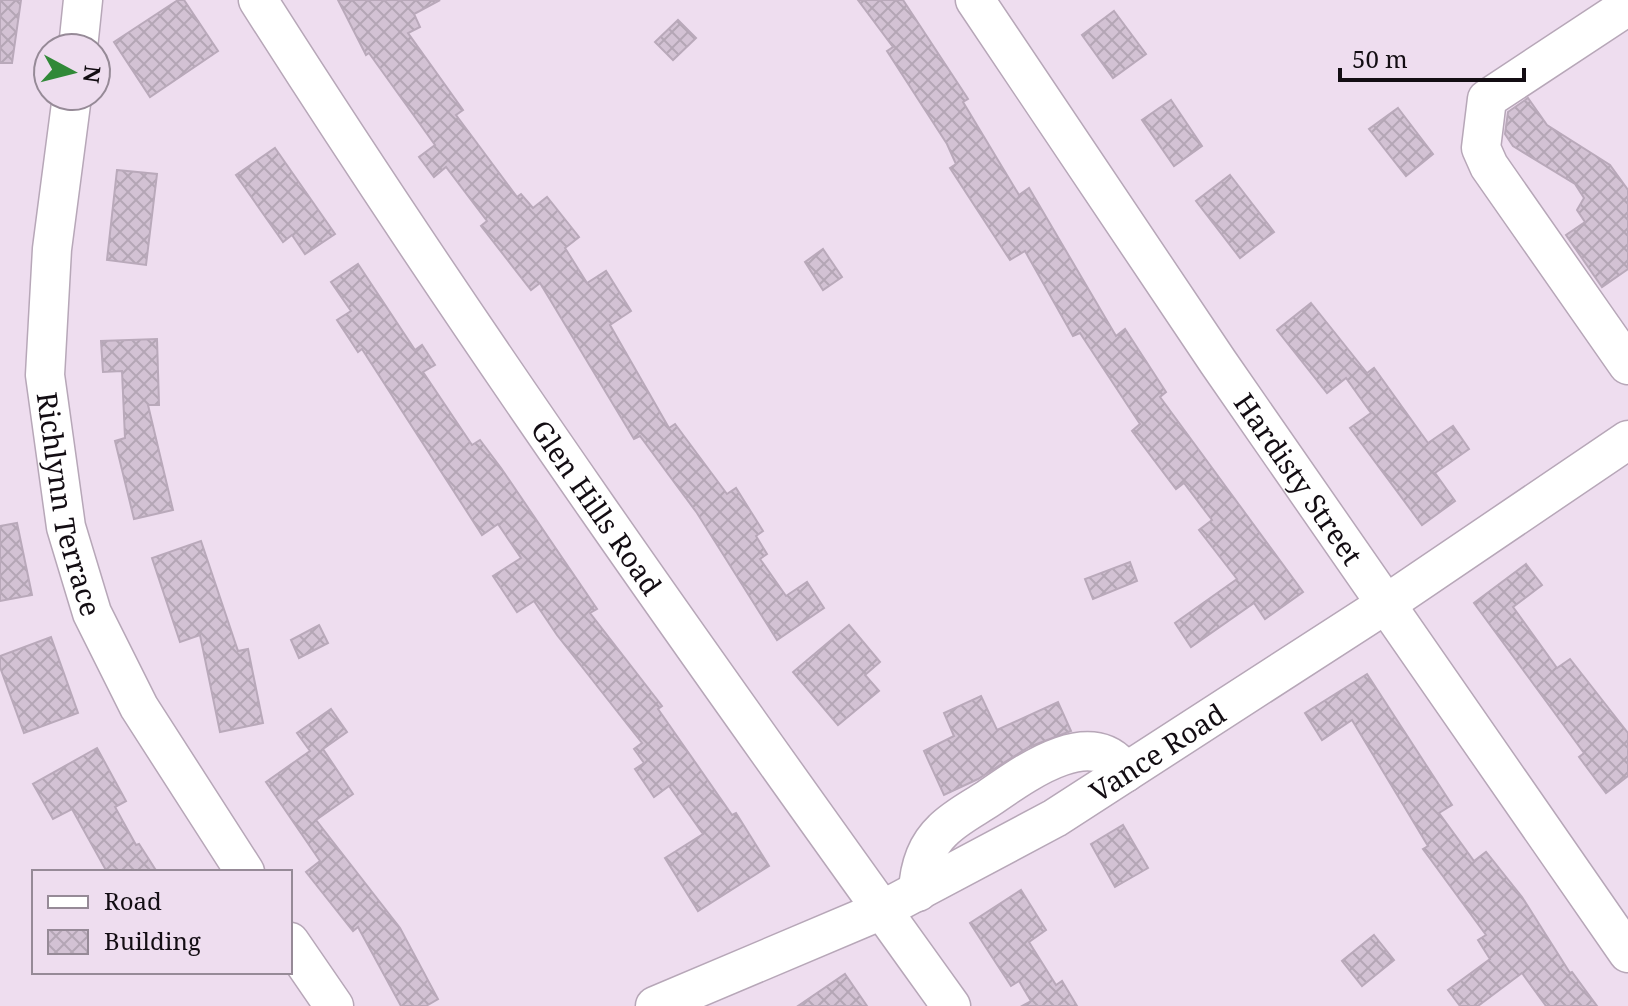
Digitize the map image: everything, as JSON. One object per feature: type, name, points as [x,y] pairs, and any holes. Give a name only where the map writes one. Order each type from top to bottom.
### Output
[{"type":"street","points":[[80,32],[83,0]]},
{"type":"street","name":"Glen Hills Road","points":[[258,0],[363,165],[767,751],[951,1006]]},
{"type":"street","name":"Hardisty Street","points":[[975,0],[1218,362],[1628,953]]},
{"type":"street","points":[[1622,23],[1487,99],[1481,148],[1489,166],[1626,359]]},
{"type":"street","name":"Richlynn Terrace","points":[[70,112],[52,249],[45,375],[66,527],[92,613],[139,707],[244,870]]},
{"type":"street","name":"Vance Road","points":[[655,1006],[882,910],[1055,818],[1386,604],[1628,440]]},
{"type":"street","points":[[918,892],[923,862],[944,828],[1048,760],[1072,753],[1101,755],[1113,759],[1125,773]]},
{"type":"street","points":[[292,945],[334,1006]]},
{"type":"building","points":[[0,0],[21,0],[12,63],[0,63]]},
{"type":"building","points":[[178,0],[184,0],[218,51],[150,97],[114,42]]},
{"type":"building","points":[[338,0],[440,0],[414,14],[420,27],[408,33],[463,110],[456,115],[517,197],[521,194],[533,208],[547,197],[579,237],[565,248],[587,283],[606,271],[631,311],[610,325],[669,428],[675,424],[727,494],[736,488],[763,531],[756,536],[767,554],[760,559],[786,596],[807,582],[824,608],[777,640],[697,513],[640,436],[634,439],[540,283],[531,290],[481,226],[487,221],[446,167],[434,177],[419,157],[435,145],[369,53],[366,55]]},
{"type":"building","points":[[858,0],[903,0],[968,99],[963,102],[1019,195],[1029,188],[1116,336],[1125,329],[1166,392],[1160,397],[1303,592],[1265,619],[1254,603],[1191,647],[1175,623],[1237,579],[1199,530],[1212,520],[1184,483],[1176,489],[1132,431],[1140,424],[1080,333],[1073,336],[1025,251],[1010,260],[950,168],[956,164],[947,144],[887,51],[893,47]]},
{"type":"building","points":[[1114,11],[1146,54],[1113,78],[1082,35]]},
{"type":"building","points":[[678,20],[696,38],[673,60],[655,42]]},
{"type":"building","points":[[1528,98],[1547,125],[1610,165],[1628,190],[1628,269],[1602,287],[1566,235],[1585,222],[1577,210],[1584,198],[1575,184],[1513,146],[1505,134],[1508,112]]},
{"type":"building","points":[[1171,100],[1202,146],[1174,166],[1142,120]]},
{"type":"building","points":[[1398,108],[1433,154],[1406,176],[1369,129]]},
{"type":"building","points":[[275,148],[335,234],[305,254],[292,235],[283,242],[236,175]]},
{"type":"building","points":[[117,170],[157,174],[146,265],[107,260]]},
{"type":"building","points":[[1230,175],[1274,232],[1240,258],[1196,201]]},
{"type":"building","points":[[823,249],[842,277],[823,290],[805,262]]},
{"type":"building","points":[[358,264],[415,350],[422,345],[435,365],[423,372],[472,445],[480,440],[501,468],[597,609],[590,613],[662,706],[658,709],[732,815],[736,813],[769,866],[698,911],[665,858],[703,834],[669,786],[654,797],[635,769],[644,763],[634,749],[642,743],[534,601],[517,612],[493,576],[521,558],[498,524],[482,535],[362,349],[358,352],[337,320],[351,311],[331,282]]},
{"type":"building","points":[[1311,303],[1367,373],[1374,368],[1428,443],[1453,426],[1469,449],[1435,473],[1455,501],[1422,525],[1350,428],[1371,413],[1346,378],[1327,393],[1277,330]]},
{"type":"building","points":[[157,339],[159,405],[148,405],[173,510],[134,519],[115,441],[125,438],[122,371],[103,372],[101,341]]},
{"type":"building","points":[[17,523],[32,595],[0,601],[0,526]]},
{"type":"building","points":[[201,541],[238,651],[248,649],[263,723],[220,732],[200,635],[180,642],[152,558]]},
{"type":"building","points":[[1130,562],[1137,581],[1093,599],[1085,579]]},
{"type":"building","points":[[1526,564],[1542,585],[1513,607],[1557,668],[1570,659],[1628,733],[1628,776],[1606,793],[1579,757],[1584,753],[1474,603]]},
{"type":"building","points":[[319,625],[328,643],[299,658],[291,640]]},
{"type":"building","points":[[849,625],[880,662],[865,675],[879,691],[838,725],[793,672]]},
{"type":"building","points":[[51,637],[78,713],[24,733],[0,667],[0,656]]},
{"type":"building","points":[[1367,674],[1452,805],[1439,813],[1474,861],[1486,852],[1522,897],[1570,973],[1597,1006],[1546,1006],[1522,973],[1478,1006],[1460,1006],[1448,990],[1490,959],[1478,940],[1486,935],[1423,849],[1428,846],[1352,720],[1322,740],[1305,713]]},
{"type":"building","points":[[981,696],[997,730],[1058,702],[1071,731],[1029,747],[978,779],[944,795],[924,751],[954,736],[944,713]]},
{"type":"building","points":[[331,709],[347,732],[323,749],[353,794],[316,820],[400,928],[438,999],[426,1006],[401,1006],[358,927],[353,931],[306,872],[320,861],[266,782],[310,751],[297,733]]},
{"type":"building","points":[[97,748],[126,801],[115,807],[136,845],[139,844],[156,870],[106,870],[72,809],[53,819],[33,784]]},
{"type":"building","points":[[1123,825],[1148,868],[1115,887],[1091,844]]},
{"type":"building","points":[[1021,890],[1046,930],[1029,942],[1056,985],[1062,981],[1077,1006],[1022,1006],[1031,1001],[1019,981],[1011,986],[970,923]]},
{"type":"building","points":[[1374,935],[1394,960],[1362,986],[1342,961]]},
{"type":"building","points":[[845,974],[867,1006],[798,1006]]}]
